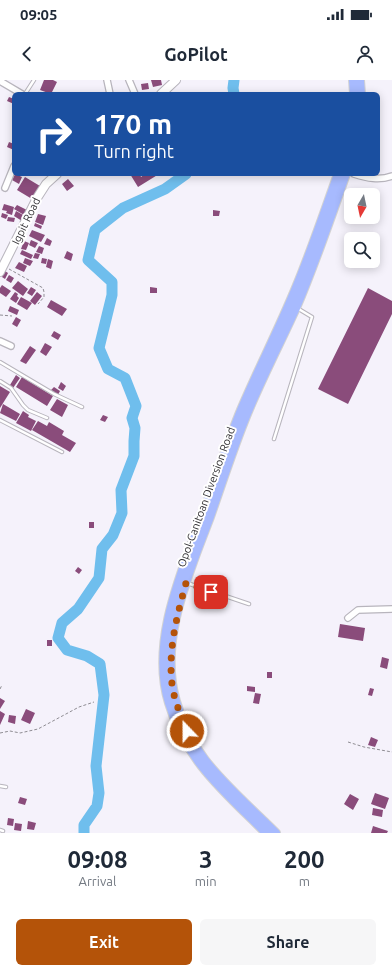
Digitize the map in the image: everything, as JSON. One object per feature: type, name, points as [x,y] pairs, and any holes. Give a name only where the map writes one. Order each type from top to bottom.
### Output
[{"type":"main road","points":[[353,80],[354,92]]},
{"type":"main road","points":[[360,80],[361,92]]},
{"type":"main road","name":"Opol-Canitoan Diversion Road","points":[[266,833],[199,764],[181,734],[168,702],[165,685],[165,636],[182,574],[233,432],[251,387],[295,290],[337,176]]},
{"type":"main road","name":"Opol-Canitoan Diversion Road","points":[[276,833],[205,760],[187,731],[179,711],[172,684],[171,650],[175,624],[186,583],[247,416],[296,307],[345,176]]},
{"type":"street","points":[[107,80],[110,92]]},
{"type":"street","points":[[129,80],[134,92]]},
{"type":"street","points":[[163,92],[176,80]]},
{"type":"street","points":[[0,81],[19,92]]},
{"type":"street","points":[[5,188],[12,171]]},
{"type":"street","name":"Igpit Road","points":[[2,269],[37,198],[46,184],[55,176]]},
{"type":"street","points":[[362,176],[383,179],[392,176]]},
{"type":"street","points":[[0,341],[11,346]]},
{"type":"street","points":[[348,618],[358,610],[392,609]]},
{"type":"lane","points":[[26,92],[34,80]]},
{"type":"lane","points":[[274,439],[312,317],[296,307]]},
{"type":"lane","points":[[0,362],[54,394],[82,407]]},
{"type":"lane","points":[[0,381],[11,388],[28,410],[47,418]]},
{"type":"lane","points":[[0,420],[62,452]]},
{"type":"lane","points":[[186,583],[249,604]]},
{"type":"lane","points":[[0,786],[6,787]]},
{"type":"path","points":[[2,269],[43,288],[44,298],[38,304]]},
{"type":"path","points":[[0,315],[12,316]]},
{"type":"path","points":[[0,689],[2,685]]},
{"type":"path","points":[[0,733],[20,733],[38,729],[79,707],[94,702]]},
{"type":"path","points":[[348,742],[364,747],[392,752]]},
{"type":"building","points":[[44,80],[53,80],[57,82],[52,92],[40,90]]},
{"type":"building","points":[[151,80],[161,80],[162,85],[153,87]]},
{"type":"building","points":[[148,83],[149,89],[142,90],[141,84]]},
{"type":"building","points":[[9,97],[12,98],[12,103],[7,101]]},
{"type":"building","points":[[9,142],[12,143],[12,149],[7,147]]},
{"type":"building","points":[[14,176],[22,177],[19,184],[12,180]]},
{"type":"building","points":[[131,176],[156,176],[138,187]]},
{"type":"building","points":[[25,177],[40,186],[32,199],[17,190]]},
{"type":"building","points":[[68,179],[74,186],[67,191],[62,184]]},
{"type":"building","points":[[4,204],[14,207],[12,215],[6,213],[7,211],[2,210]]},
{"type":"building","points":[[17,205],[27,210],[24,215],[14,209]]},
{"type":"building","points":[[213,210],[220,211],[219,216],[213,216]]},
{"type":"building","points":[[16,211],[25,216],[22,221],[14,216]]},
{"type":"building","points":[[2,213],[8,215],[6,219],[1,217]]},
{"type":"building","points":[[38,214],[46,216],[43,225],[35,222]]},
{"type":"building","points":[[8,217],[15,218],[14,222],[7,221]]},
{"type":"building","points":[[35,223],[42,226],[41,229],[34,226]]},
{"type":"building","points":[[32,230],[45,235],[41,242],[29,236]]},
{"type":"building","points":[[47,238],[52,241],[50,246],[44,244]]},
{"type":"building","points":[[31,240],[38,243],[35,248],[29,245]]},
{"type":"building","points":[[24,241],[29,243],[26,250],[21,249]]},
{"type":"building","points":[[39,246],[44,248],[42,254],[36,252]]},
{"type":"building","points":[[22,250],[33,255],[31,259],[20,254]]},
{"type":"building","points":[[67,251],[73,254],[71,261],[64,258]]},
{"type":"building","points":[[35,253],[40,254],[38,259],[33,258]]},
{"type":"building","points":[[25,258],[33,261],[30,266],[23,263]]},
{"type":"building","points":[[42,258],[47,259],[46,264],[41,263]]},
{"type":"building","points":[[48,259],[53,261],[51,269],[46,267]]},
{"type":"building","points":[[19,262],[27,266],[24,272],[15,268]]},
{"type":"building","points":[[5,271],[8,273],[5,279],[2,277]]},
{"type":"building","points":[[9,275],[14,278],[11,283],[6,280]]},
{"type":"building","points":[[18,281],[28,289],[23,296],[12,288]]},
{"type":"building","points":[[2,285],[11,291],[6,297],[0,293],[0,288]]},
{"type":"building","points":[[31,287],[36,290],[32,296],[27,293]]},
{"type":"building","points":[[150,287],[157,288],[157,293],[150,293]]},
{"type":"building","points":[[368,288],[392,301],[392,314],[348,404],[318,389]]},
{"type":"building","points":[[15,292],[18,294],[17,296],[19,298],[16,303],[10,299]]},
{"type":"building","points":[[37,292],[42,296],[35,305],[30,301]]},
{"type":"building","points":[[21,297],[32,303],[27,310],[17,304]]},
{"type":"building","points":[[51,300],[67,309],[62,316],[47,307]]},
{"type":"building","points":[[10,306],[19,310],[17,315],[8,311]]},
{"type":"building","points":[[16,317],[21,320],[17,327],[12,324]]},
{"type":"building","points":[[54,331],[61,335],[58,340],[51,336]]},
{"type":"building","points":[[45,343],[52,347],[46,356],[40,352]]},
{"type":"building","points":[[30,346],[36,350],[26,364],[20,361]]},
{"type":"building","points":[[16,375],[20,378],[13,388],[10,385]]},
{"type":"building","points":[[22,377],[53,396],[47,406],[16,387]]},
{"type":"building","points":[[61,382],[66,386],[63,391],[58,388]]},
{"type":"building","points":[[0,386],[10,392],[0,408]]},
{"type":"building","points":[[54,387],[60,391],[58,395],[51,390]]},
{"type":"building","points":[[57,399],[68,405],[62,417],[50,410]]},
{"type":"building","points":[[3,404],[20,414],[16,421],[0,413]]},
{"type":"building","points":[[23,411],[29,415],[28,417],[36,421],[31,431],[16,423]]},
{"type":"building","points":[[103,415],[108,417],[105,422],[100,420]]},
{"type":"building","points":[[38,421],[47,426],[49,422],[64,431],[62,435],[76,443],[70,452],[32,430]]},
{"type":"building","points":[[89,522],[94,522],[94,528],[89,528]]},
{"type":"building","points":[[78,567],[82,570],[79,574],[75,571]]},
{"type":"building","points":[[340,624],[365,628],[363,641],[338,637]]},
{"type":"building","points":[[47,640],[52,640],[52,646],[47,646]]},
{"type":"building","points":[[382,657],[389,659],[387,669],[380,667]]},
{"type":"building","points":[[267,672],[272,672],[272,678],[267,678]]},
{"type":"building","points":[[247,686],[255,687],[255,692],[247,691]]},
{"type":"building","points":[[370,688],[374,689],[372,696],[368,695]]},
{"type":"building","points":[[255,693],[261,694],[259,704],[253,703]]},
{"type":"building","points":[[0,698],[5,701],[0,709]]},
{"type":"building","points":[[26,709],[35,713],[30,724],[21,720]]},
{"type":"building","points":[[0,711],[5,714],[0,725]]},
{"type":"building","points":[[9,715],[16,716],[15,724],[8,722]]},
{"type":"building","points":[[371,737],[378,740],[375,747],[368,745]]},
{"type":"building","points":[[375,793],[389,798],[385,809],[371,804]]},
{"type":"building","points":[[350,794],[359,799],[353,810],[344,804]]},
{"type":"building","points":[[20,797],[27,799],[25,805],[18,803]]},
{"type":"building","points":[[373,808],[383,810],[382,817],[372,815]]},
{"type":"building","points":[[8,818],[14,819],[13,826],[7,825]]},
{"type":"building","points":[[28,821],[36,823],[34,830],[27,829]]},
{"type":"building","points":[[15,823],[22,824],[21,831],[14,830]]},
{"type":"building","points":[[373,826],[388,831],[387,833],[371,833]]},
{"type":"waterway","points":[[234,80],[234,92]]},
{"type":"waterway","points":[[84,833],[84,825],[97,806],[99,793],[96,766],[104,695],[100,664],[87,656],[67,650],[58,638],[62,623],[78,609],[99,578],[102,549],[113,535],[122,513],[121,490],[134,456],[135,428],[132,418],[136,406],[125,378],[108,369],[99,348],[112,295],[112,282],[88,260],[95,230],[123,208],[165,189],[183,176]]},
{"type":"route","points":[[187,731],[172,684],[172,637],[186,583],[211,592]]}]
